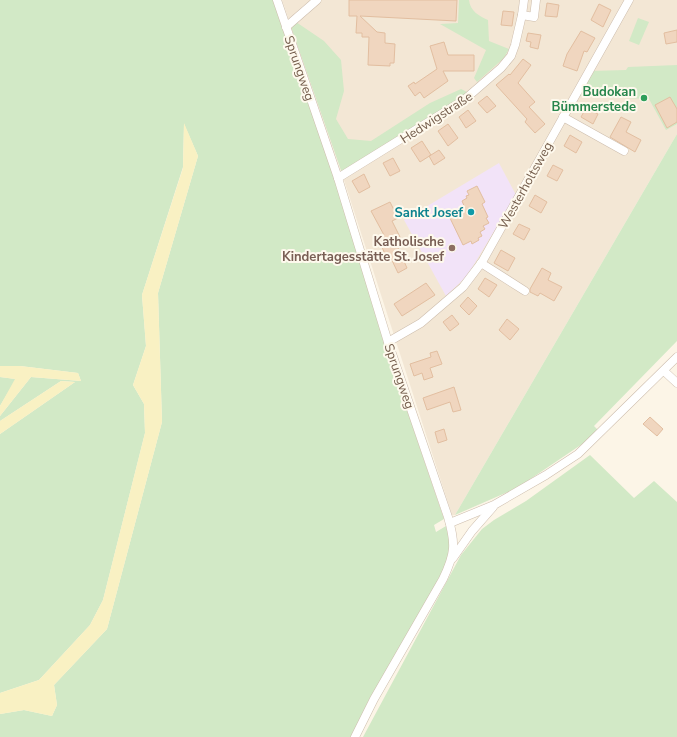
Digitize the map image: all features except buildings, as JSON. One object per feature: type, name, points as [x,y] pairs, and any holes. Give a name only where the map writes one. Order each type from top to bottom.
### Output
[{"type":"street","name":"Sprungweg","points":[[277,0],[338,178],[388,342],[450,523],[454,540],[452,560],[355,737]]},
{"type":"street","points":[[286,27],[317,0]]},
{"type":"street","name":"Hedwigstraße","points":[[338,178],[464,100],[496,73],[510,56],[515,45],[524,0]]},
{"type":"street","points":[[522,15],[534,16],[536,0]]},
{"type":"street","name":"Westerholtsweg","points":[[388,342],[420,323],[463,287],[481,263],[629,0]]},
{"type":"street","points":[[563,117],[624,151]]},
{"type":"street","points":[[481,263],[525,291]]},
{"type":"street","points":[[450,523],[494,505],[546,475],[578,454],[677,358]]},
{"type":"street","points":[[664,370],[677,383]]},
{"type":"street","points":[[452,560],[472,531],[494,505]]},
{"type":"shaded area","points":[[282,0],[677,0],[677,134],[455,515],[452,515],[342,174]]},
{"type":"shaded area","name":"Katholische Kindertagesstätte St. Josef","points":[[499,163],[516,195],[467,276],[446,296],[404,220]]},
{"type":"green space","points":[[0,0],[273,0],[337,184],[384,342],[444,519],[434,525],[436,532],[446,526],[452,550],[438,582],[370,698],[351,737],[0,737],[0,714],[24,710],[52,716],[57,705],[54,685],[107,629],[162,422],[158,293],[198,156],[184,124],[183,167],[142,295],[146,346],[133,385],[144,404],[145,433],[103,600],[90,625],[39,680],[0,693],[0,434],[75,382],[61,381],[0,421],[0,416],[31,377],[81,381],[78,373],[20,366],[0,366]]},
{"type":"green space","points":[[459,0],[469,0],[473,10],[478,15],[488,20],[489,41],[509,49],[504,58],[477,82],[474,78],[486,50],[440,24],[458,23]]},
{"type":"green space","points":[[638,18],[649,22],[639,45],[629,41]]},
{"type":"green space","points":[[296,22],[324,41],[341,60],[344,91],[336,119],[348,139],[371,141],[430,103],[461,89],[467,92],[456,102],[342,173],[291,27]]},
{"type":"green space","name":"Budokan Bümmerstede","points":[[677,65],[677,124],[666,130],[649,99],[574,96],[589,71],[626,70],[628,67]]},
{"type":"green space","points":[[677,134],[677,341],[594,426],[600,432],[517,488],[455,515]]},
{"type":"green space","points":[[0,377],[16,379],[0,406]]},
{"type":"green space","points":[[590,455],[634,498],[654,481],[677,502],[677,737],[363,737],[461,555],[482,529],[526,501]]},
{"type":"sand","points":[[184,123],[198,156],[158,293],[162,422],[107,629],[54,685],[57,705],[52,716],[24,710],[0,714],[0,693],[39,680],[90,625],[103,600],[145,433],[144,404],[133,385],[146,346],[142,295],[183,168]]},
{"type":"sand","points":[[0,366],[20,366],[78,373],[81,381],[31,377],[0,416],[0,406],[15,379],[0,377]]},
{"type":"sand","points":[[61,381],[75,382],[0,434],[0,421]]},
{"type":"place","name":"Budokan Bümmerstede","points":[[644,98]]},
{"type":"place","name":"Sankt Josef","points":[[471,212]]},
{"type":"place","name":"Katholische Kindertagesstätte St. Josef","points":[[452,248]]}]
